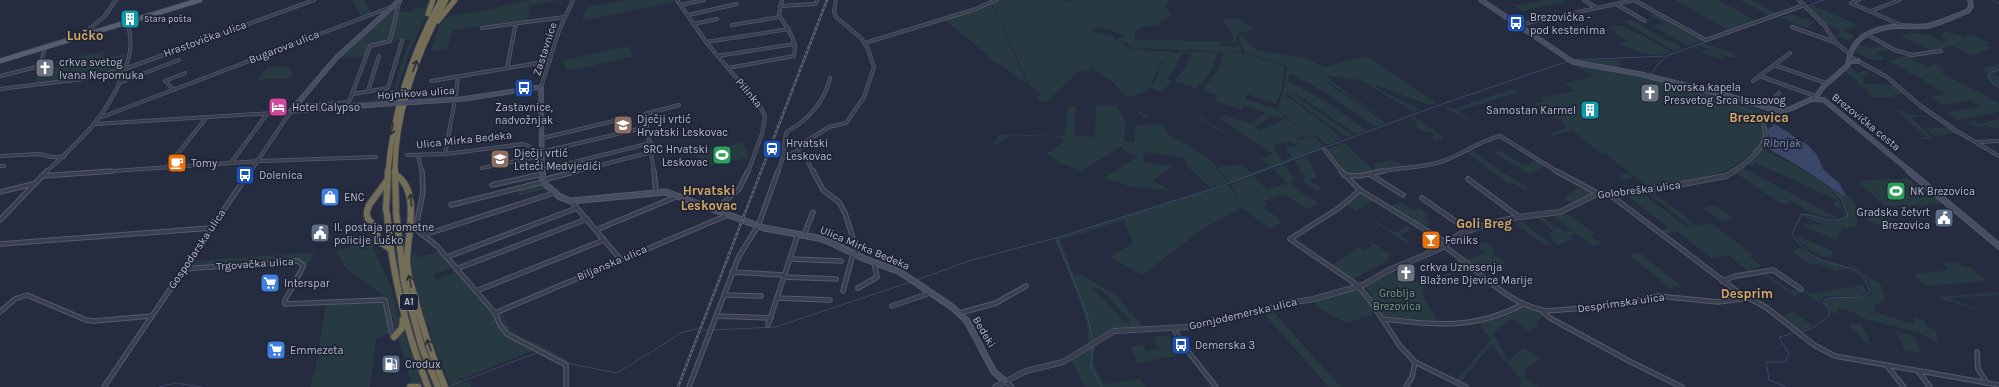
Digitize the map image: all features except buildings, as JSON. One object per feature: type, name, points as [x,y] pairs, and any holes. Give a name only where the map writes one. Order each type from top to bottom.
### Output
[{"type":"highway","points":[[408,67],[407,61],[430,12],[433,0]]},
{"type":"highway","name":"A1","points":[[428,387],[411,342],[390,248],[386,212],[386,182],[389,146],[395,112],[408,67],[425,28],[440,0]]},
{"type":"highway","points":[[421,50],[446,0]]},
{"type":"highway","points":[[421,50],[441,17],[455,0]]},
{"type":"highway","name":"A1","points":[[421,50],[403,104],[396,149],[396,210],[404,282],[422,348],[441,386]]},
{"type":"highway","points":[[396,175],[404,181],[410,193],[411,213],[407,262],[410,280],[424,332],[441,386]]},
{"type":"highway","points":[[386,182],[369,205],[367,213],[368,219],[376,227],[378,241],[390,248]]},
{"type":"highway","points":[[392,335],[402,328],[404,315]]},
{"type":"highway","points":[[410,387],[418,387]]},
{"type":"main road","points":[[0,61],[72,40],[90,32],[127,23],[200,0]]},
{"type":"main road","points":[[1481,0],[1570,61],[1650,77],[1729,96],[1780,111]]},
{"type":"main road","points":[[1815,97],[1826,84],[1846,67],[1849,61],[1849,54],[1860,37],[1880,29],[1903,26],[1926,26],[1965,13],[1971,7],[1970,0]]},
{"type":"main road","points":[[292,110],[336,58],[400,1]]},
{"type":"main road","points":[[1849,61],[1858,61]]},
{"type":"main road","name":"Hojnikova ulica","points":[[292,110],[463,99],[541,87]]},
{"type":"main road","name":"Zastavnice","points":[[541,87],[543,138],[541,154]]},
{"type":"main road","points":[[1818,92],[1826,101]]},
{"type":"main road","name":"Brezovička cesta","points":[[1780,111],[1815,97],[1826,101],[1999,246]]},
{"type":"main road","points":[[541,154],[543,181],[563,200],[571,202]]},
{"type":"main road","name":"Ulica Mirka Bedeka","points":[[571,202],[666,192],[716,209],[758,226],[824,240],[900,272],[915,281]]},
{"type":"main road","name":"Bedeki","points":[[915,281],[960,313],[979,340],[994,372],[1005,381]]},
{"type":"street","points":[[90,32],[106,16],[116,0]]},
{"type":"street","name":"Hrastovička ulica","points":[[0,89],[83,79],[126,69],[314,0]]},
{"type":"street","name":"Zastavnice","points":[[541,87],[565,17],[573,0]]},
{"type":"street","name":"Pilinka","points":[[677,0],[706,42],[760,106],[764,114],[765,120],[762,134],[742,185],[716,209]]},
{"type":"street","points":[[680,5],[704,0]]},
{"type":"street","points":[[728,68],[794,56],[794,36],[779,14],[782,0]]},
{"type":"street","points":[[780,6],[815,4],[818,0]]},
{"type":"street","points":[[783,157],[797,151],[805,142],[827,128],[846,123],[861,102],[874,66],[865,43],[836,17],[834,11],[836,0]]},
{"type":"street","points":[[865,43],[976,9],[996,0]]},
{"type":"street","points":[[1584,0],[1597,8]]},
{"type":"street","points":[[1518,25],[1635,0],[1702,39],[1708,40],[1805,6]]},
{"type":"street","points":[[1799,0],[1824,25],[1836,42],[1849,54],[1858,61],[1887,77],[1922,106],[1958,132],[1999,156]]},
{"type":"street","points":[[1859,0],[1851,3],[1903,26]]},
{"type":"street","points":[[1871,11],[1900,0]]},
{"type":"street","points":[[292,110],[347,103],[353,94],[370,46],[390,41],[400,1]]},
{"type":"street","points":[[688,15],[737,4]]},
{"type":"street","points":[[1616,4],[1645,21]]},
{"type":"street","name":"Bugarova ulica","points":[[102,117],[394,6]]},
{"type":"street","points":[[482,28],[565,17]]},
{"type":"street","points":[[732,25],[780,17]]},
{"type":"street","points":[[693,24],[717,19]]},
{"type":"street","points":[[0,220],[33,184],[64,157],[102,117],[121,82],[132,52],[132,40],[127,23]]},
{"type":"street","points":[[507,68],[516,23]]},
{"type":"street","points":[[1792,27],[1836,42]]},
{"type":"street","points":[[706,42],[789,29]]},
{"type":"street","points":[[1866,34],[1895,50],[1912,55],[1941,51]]},
{"type":"street","points":[[353,94],[388,88],[402,41]]},
{"type":"street","points":[[717,56],[795,44]]},
{"type":"street","points":[[0,76],[40,66],[45,48]]},
{"type":"street","points":[[1753,81],[1790,53]]},
{"type":"street","points":[[368,91],[378,56]]},
{"type":"street","points":[[121,82],[179,60]]},
{"type":"street","points":[[430,81],[550,61]]},
{"type":"street","points":[[1774,65],[1826,84]]},
{"type":"street","points":[[174,90],[165,81],[185,73]]},
{"type":"street","points":[[1760,76],[1815,97]]},
{"type":"street","points":[[456,94],[458,77]]},
{"type":"street","points":[[689,387],[732,272],[739,256],[758,226],[783,157],[787,131],[805,118],[817,105],[828,90],[830,78]]},
{"type":"street","points":[[1765,107],[1779,93]]},
{"type":"street","points":[[445,154],[454,104]]},
{"type":"street","points":[[656,192],[651,143],[645,114],[647,112],[679,105]]},
{"type":"street","name":"Hojnikova ulica","points":[[96,124],[266,114],[292,110]]},
{"type":"street","name":"Gospodarska ulica","points":[[104,387],[292,110]]},
{"type":"street","name":"Golobreška ulica","points":[[1359,287],[1387,271],[1445,244],[1468,230],[1497,221],[1560,212],[1599,194],[1645,191],[1695,183],[1730,174],[1743,166],[1764,142],[1766,136],[1762,123],[1780,111]]},
{"type":"street","points":[[231,163],[266,114]]},
{"type":"street","points":[[167,167],[206,118]]},
{"type":"street","points":[[543,138],[622,119]]},
{"type":"street","points":[[482,168],[647,127]]},
{"type":"street","points":[[1344,175],[1371,175],[1402,167],[1424,166],[1443,161],[1466,151],[1484,140],[1500,136],[1572,181],[1599,194]]},
{"type":"street","points":[[1977,142],[1999,141]]},
{"type":"street","points":[[492,185],[651,143]]},
{"type":"street","name":"Ulica Mirka Bedeka","points":[[408,155],[445,154],[524,144],[541,154]]},
{"type":"street","name":"Desprimska ulica","points":[[1324,149],[1344,175],[1360,190],[1445,244],[1497,289],[1524,304],[1542,311],[1613,306],[1658,296],[1682,297],[1718,302],[1746,298]]},
{"type":"street","points":[[797,151],[807,160],[823,190],[839,202],[845,213],[857,251],[843,291]]},
{"type":"street","points":[[451,205],[652,152]]},
{"type":"street","points":[[0,156],[39,154],[52,157],[64,157]]},
{"type":"street","points":[[418,155],[421,163],[423,192],[417,226],[418,231],[447,257],[495,313],[500,325],[507,334],[542,351],[566,365],[566,387]]},
{"type":"street","points":[[42,176],[231,163],[376,157]]},
{"type":"street","points":[[1371,175],[1403,196]]},
{"type":"street","points":[[1468,179],[1519,217]]},
{"type":"street","points":[[0,192],[33,184]]},
{"type":"street","points":[[1360,190],[1339,208],[1290,238],[1292,242],[1359,287],[1383,318],[1401,348],[1415,362],[1466,387]]},
{"type":"street","points":[[424,235],[554,193]]},
{"type":"street","points":[[1609,194],[1746,298],[1760,304],[1814,345],[1835,356],[1987,385],[1999,385]]},
{"type":"street","points":[[596,230],[680,196]]},
{"type":"street","points":[[1422,198],[1468,230]]},
{"type":"street","points":[[571,202],[621,260]]},
{"type":"street","points":[[447,257],[577,208]]},
{"type":"street","points":[[804,235],[813,212]]},
{"type":"street","name":"Biljanska ulica","points":[[495,313],[729,214]]},
{"type":"street","points":[[456,269],[587,219]]},
{"type":"street","points":[[0,244],[212,228]]},
{"type":"street","points":[[768,325],[798,234]]},
{"type":"street","points":[[476,291],[604,240]]},
{"type":"street","points":[[790,259],[841,261]]},
{"type":"street","name":"Trgovačka ulica","points":[[183,269],[298,261],[303,266],[285,300],[286,305],[382,300],[386,302],[392,335]]},
{"type":"street","points":[[858,288],[877,277],[874,262]]},
{"type":"street","points":[[1722,280],[1736,276],[1773,270],[1801,288]]},
{"type":"street","points":[[732,272],[836,279]]},
{"type":"street","points":[[960,313],[996,303],[1026,286]]},
{"type":"street","name":"Gornjodemerska ulica","points":[[995,387],[1026,371],[1063,362],[1090,344],[1118,330],[1173,328],[1212,323],[1359,287]]},
{"type":"street","points":[[892,306],[932,293]]},
{"type":"street","points":[[0,312],[15,299],[23,295],[28,295],[86,320],[94,321],[152,316]]},
{"type":"street","points":[[724,295],[760,296]]},
{"type":"street","points":[[777,298],[830,300]]},
{"type":"street","points":[[1383,318],[1437,324],[1462,324],[1492,320],[1524,304]]},
{"type":"street","points":[[1542,311],[1550,318],[1606,349],[1682,387]]},
{"type":"street","points":[[716,316],[771,318]]},
{"type":"street","points":[[1173,328],[1187,350],[1216,387]]},
{"type":"street","points":[[1977,352],[1978,369],[1987,385]]},
{"type":"street","points":[[1406,387],[1412,377],[1415,362]]},
{"type":"street","points":[[1887,366],[1904,387]]},
{"type":"street","points":[[1918,371],[1930,387]]},
{"type":"street","name":"Bedeki","points":[[1005,381],[1012,387]]},
{"type":"green space","points":[[352,0],[364,0],[371,13],[362,17]]},
{"type":"green space","points":[[428,0],[431,0],[428,11],[410,50],[393,102],[346,105],[354,102],[373,100],[376,97],[374,95],[393,92],[405,53],[411,40],[391,41],[399,12],[415,11],[411,10],[419,7],[424,9],[425,4],[428,3]]},
{"type":"green space","points":[[532,0],[561,0],[529,5],[529,20],[550,18],[453,30],[447,49],[430,52],[439,27],[446,17],[496,9],[497,7]]},
{"type":"green space","points":[[625,0],[673,0],[674,2],[582,21],[587,7]]},
{"type":"green space","points":[[996,0],[1063,0],[1072,2],[1073,0],[1169,0],[1166,7],[1173,15],[1161,20],[1159,25],[1147,26],[1136,31],[1134,40],[1232,41],[1234,40],[1231,31],[1223,22],[1225,19],[1239,19],[1255,28],[1239,34],[1236,37],[1237,42],[1225,42],[1219,46],[1241,47],[1242,51],[1239,52],[1137,48],[1129,46],[1128,43],[1118,40],[1119,37],[1125,37],[1124,36],[1099,27],[1093,30],[1095,33],[1113,36],[1113,38],[1130,48],[1175,52],[1160,64],[1152,82],[1153,87],[1131,97],[1126,97],[1112,81],[1093,70],[1091,66],[1093,61],[1090,66],[1092,71],[1080,70],[1047,102],[1036,100],[1041,94],[1030,86],[992,4]]},
{"type":"green space","points":[[1546,0],[1562,0],[1565,2],[1522,11],[1512,4],[1520,5]]},
{"type":"green space","points":[[1675,0],[1718,0],[1757,21],[1730,31]]},
{"type":"green space","points":[[1740,0],[1751,0],[1777,14],[1770,16]]},
{"type":"green space","points":[[991,3],[1028,85],[1000,64],[986,58],[990,57],[944,19]]},
{"type":"green space","points":[[1812,5],[1859,25],[1844,31],[1854,35],[1850,41],[1839,36],[1838,40],[1836,40],[1835,34],[1839,35],[1840,30],[1826,25],[1809,7]]},
{"type":"green space","points":[[398,6],[389,41],[368,46],[365,57],[340,58]]},
{"type":"green space","points":[[1658,13],[1704,40],[1688,46],[1653,26],[1666,24],[1650,15]]},
{"type":"green space","points":[[1790,14],[1815,22],[1806,28],[1780,18]]},
{"type":"green space","points":[[1631,19],[1667,41],[1670,40],[1683,48],[1674,51],[1623,21]]},
{"type":"green space","points":[[1623,26],[1671,52],[1651,55],[1619,44],[1628,41],[1613,32],[1616,31],[1609,27]]},
{"type":"green space","points":[[1947,31],[1964,37],[1970,34],[1989,42],[1985,45],[1993,48],[1973,56],[1953,46],[1933,51],[1900,36],[1912,33],[1922,33],[1943,42],[1947,40],[1939,36],[1944,34],[1941,33]]},
{"type":"green space","points":[[1241,35],[1258,50],[1304,58],[1326,67],[1363,56],[1368,57],[1436,103],[1429,105],[1377,85],[1375,87],[1420,110],[1414,112],[1360,80],[1327,75],[1331,81],[1389,122],[1299,64],[1386,123],[1375,127],[1328,94],[1290,73],[1288,81],[1323,100],[1367,130],[1356,134],[1306,100],[1285,89],[1352,135],[1347,137],[1286,93],[1285,95],[1329,127],[1342,139],[1327,145],[1316,135],[1313,136],[1324,146],[1321,146],[1293,123],[1278,107],[1284,89],[1287,66],[1245,53],[1239,36]]},
{"type":"green space","points":[[1705,43],[1736,54],[1733,58],[1723,55],[1721,57],[1725,58],[1723,60],[1700,52],[1708,49],[1698,45]]},
{"type":"green space","points":[[1858,44],[1869,48],[1887,46],[1893,49],[1875,52],[1884,59],[1874,61],[1854,51]]},
{"type":"green space","points":[[629,46],[632,57],[567,71],[563,60]]},
{"type":"green space","points":[[106,51],[102,58],[125,54],[120,69],[89,77],[34,83],[40,73],[59,65],[56,61]]},
{"type":"green space","points":[[1217,52],[1215,62],[1210,73],[1204,82],[1195,88],[1174,81],[1185,68],[1191,54],[1183,53],[1168,79],[1172,81],[1162,92],[1152,89],[1161,65],[1174,53]]},
{"type":"green space","points":[[1223,52],[1243,53],[1284,66],[1282,89],[1276,104],[1247,94],[1245,99],[1278,109],[1287,119],[1310,136],[1298,138],[1294,145],[1290,141],[1273,145],[1277,149],[1270,153],[1221,119],[1224,115],[1251,124],[1265,113],[1245,105],[1241,109],[1214,101],[1218,96],[1203,90],[1219,69]],"holes":[[[1272,115],[1284,119],[1259,131],[1255,127]]]},
{"type":"green space","points":[[1909,55],[1917,57],[1912,59],[1928,67],[1936,64],[1945,70],[1941,73],[1999,103],[1999,112],[1958,120],[1947,112],[1981,106],[1970,100],[1942,105],[1931,97],[1946,94],[1924,81],[1925,80],[1906,72],[1908,71],[1889,61]]},
{"type":"green space","points":[[1620,60],[1619,69],[1575,61]]},
{"type":"green space","points":[[1575,64],[1635,74],[1749,103],[1748,106],[1771,114],[1762,119],[1759,124],[1763,139],[1756,149],[1740,162],[1716,175],[1650,188],[1635,176],[1625,180],[1619,176],[1629,172],[1605,153],[1602,154],[1572,130],[1553,136],[1551,134],[1567,127],[1560,121],[1562,120],[1560,118],[1557,119],[1535,103],[1544,101],[1541,98],[1575,91],[1565,83],[1591,78],[1592,75]]},
{"type":"green space","points":[[1999,64],[1999,71],[1993,74],[1999,77],[1999,88],[1990,83],[1987,77],[1988,73],[1980,69]]},
{"type":"green space","points":[[268,67],[291,67],[289,70],[294,73],[292,78],[257,80]]},
{"type":"green space","points":[[1850,67],[1857,73],[1864,71],[1869,76],[1861,76],[1864,80],[1862,81],[1865,84],[1895,85],[1906,94],[1893,94],[1896,98],[1870,97],[1867,88],[1862,87],[1857,83],[1860,83],[1844,71]]},
{"type":"green space","points":[[1514,89],[1519,92],[1458,111],[1474,122],[1444,108],[1447,107],[1453,109]]},
{"type":"green space","points":[[1069,105],[1076,106],[1074,136],[1095,137],[1096,106],[1117,105],[1125,120],[1124,141],[1135,142],[1135,125],[1162,124],[1169,136],[1198,151],[1212,161],[1227,182],[1211,188],[1189,168],[1185,158],[1144,152],[1143,162],[1172,166],[1152,181],[1172,191],[1129,186],[1104,178],[1137,157],[1123,150],[1122,146],[1081,171],[1058,162],[1047,153],[1064,142],[1060,137],[1010,136],[998,143],[999,145],[993,144],[1000,134],[1064,136]]},
{"type":"green space","points":[[1211,106],[1200,117],[1218,128],[1261,158],[1269,156],[1275,150],[1283,161],[1292,158],[1285,148],[1295,146],[1298,140],[1312,137],[1323,149],[1231,184],[1219,169],[1220,167],[1242,164],[1251,173],[1270,166],[1235,140],[1198,118]]},
{"type":"green space","points":[[1134,108],[1149,118],[1125,120],[1144,118]]},
{"type":"green space","points":[[1896,110],[1903,110],[1910,115],[1934,116],[1911,117],[1933,139],[1915,139],[1914,138],[1926,137]]},
{"type":"green space","points":[[1414,116],[1444,138],[1436,141],[1431,137],[1435,135],[1429,131],[1424,132],[1415,125],[1418,123],[1411,118]]},
{"type":"green space","points":[[1999,119],[1999,127],[1992,128],[1986,125],[1975,127],[1968,122],[1975,121],[1979,124]]},
{"type":"green space","points":[[1949,127],[1958,133],[1934,136],[1926,129]]},
{"type":"green space","name":"SRC Hrvatski Leskovac","points":[[743,142],[749,157],[702,168],[696,152]]},
{"type":"green space","points":[[1345,143],[1376,173],[1345,175],[1325,150]]},
{"type":"green space","points":[[1763,147],[1810,174],[1827,186],[1840,201],[1843,210],[1833,205],[1837,200],[1756,163],[1752,166],[1747,164]]},
{"type":"green space","points":[[1471,149],[1503,173],[1529,187],[1524,190],[1514,183],[1510,185],[1466,152]]},
{"type":"green space","points":[[1499,150],[1525,166],[1537,160],[1546,165],[1530,174],[1494,153]]},
{"type":"green space","points":[[1306,157],[1318,177],[1310,181],[1322,188],[1317,191],[1301,180],[1306,178],[1294,161]]},
{"type":"green space","points":[[1396,161],[1402,167],[1379,172],[1375,169],[1374,164]]},
{"type":"green space","points":[[1285,165],[1296,180],[1290,182],[1300,192],[1318,203],[1308,209],[1283,194],[1264,201],[1268,205],[1264,208],[1280,219],[1278,221],[1281,223],[1271,229],[1257,218],[1277,234],[1243,209],[1239,209],[1204,228],[1142,275],[1110,257],[1133,243],[1124,220],[1060,240],[1074,275],[1080,274],[1116,295],[1143,327],[1115,330],[1090,343],[1088,342],[1088,332],[1081,305],[1055,239],[1228,184],[1239,202],[1231,185],[1254,176],[1267,190],[1288,183],[1273,169]],"holes":[[[1091,286],[1103,291],[1131,322],[1126,323]]]},
{"type":"green space","points":[[1743,168],[1838,218],[1831,218],[1807,212],[1808,211],[1792,201],[1783,205],[1736,173]]},
{"type":"green space","name":"NK Brezovica","points":[[1907,178],[1919,187],[1926,187],[1946,204],[1885,206],[1857,181]]},
{"type":"green space","points":[[1824,183],[1846,196],[1843,190],[1851,198],[1857,209],[1857,225],[1835,228],[1799,214],[1810,214],[1829,220],[1840,219],[1845,215],[1842,201]]},
{"type":"green space","points":[[542,184],[546,189],[519,196],[518,190]]},
{"type":"green space","points":[[1578,187],[1593,193],[1573,203],[1563,198]]},
{"type":"green space","points":[[1656,190],[1659,192],[1654,193],[1697,226],[1711,223],[1753,255],[1749,256],[1762,266],[1750,269],[1753,272],[1751,273],[1728,255],[1712,259],[1677,231],[1663,234],[1660,231],[1669,228],[1625,194],[1641,192],[1686,227],[1691,226],[1646,192]]},
{"type":"green space","points":[[1360,192],[1374,200],[1356,211],[1346,204]]},
{"type":"green space","points":[[1400,202],[1413,211],[1419,208],[1430,215],[1424,218],[1431,223],[1424,227],[1390,207]]},
{"type":"green space","points":[[1717,206],[1734,219],[1720,221],[1703,208]]},
{"type":"green space","points":[[1869,210],[1882,214],[1881,225],[1867,221]]},
{"type":"green space","points":[[1562,213],[1571,216],[1595,234],[1591,236],[1601,243],[1593,246],[1553,216]]},
{"type":"green space","points":[[1536,217],[1543,217],[1556,228],[1559,227],[1565,232],[1571,230],[1575,234],[1569,236],[1573,239],[1558,245],[1550,239],[1554,237],[1548,234],[1553,231]]},
{"type":"green space","points":[[1375,221],[1395,233],[1407,226],[1411,229],[1401,235],[1409,241],[1406,243],[1374,222]]},
{"type":"green space","points":[[1521,221],[1551,244],[1545,246],[1516,224]]},
{"type":"green space","points":[[365,223],[367,223],[373,228],[374,250],[391,287],[400,322],[394,334],[395,328],[387,295],[384,298],[331,300],[384,296],[346,268],[336,251],[314,253],[287,302],[286,300],[304,267],[304,263],[298,260],[190,266],[207,241],[195,261],[334,251],[369,242],[368,225]]},
{"type":"green space","points":[[1811,223],[1842,229],[1837,240],[1805,227],[1807,224],[1810,225]]},
{"type":"green space","points":[[1797,236],[1833,251],[1830,258],[1811,251]]},
{"type":"green space","points":[[1370,241],[1391,255],[1387,258],[1389,260],[1353,279],[1359,284],[1357,285],[1331,266],[1358,248],[1364,250],[1373,245],[1369,242]]},
{"type":"green space","points":[[1486,242],[1494,248],[1492,249],[1495,252],[1492,253],[1505,263],[1501,265],[1506,269],[1498,272],[1488,264],[1475,268],[1466,260],[1485,253],[1477,246]]},
{"type":"green space","points":[[1799,247],[1817,259],[1850,269],[1836,271],[1817,264],[1811,265],[1793,252]]},
{"type":"green space","points":[[439,251],[453,267],[433,275],[436,280],[457,272],[494,315],[503,332],[511,339],[534,350],[457,380],[461,380],[461,383],[468,381],[471,382],[471,387],[452,387],[449,382],[431,336],[430,328],[425,321],[411,265],[413,253],[416,252],[415,258]]},
{"type":"green space","points":[[1640,253],[1681,286],[1670,288],[1629,255]]},
{"type":"green space","name":"Groblja Brezovica","points":[[1458,259],[1468,267],[1423,287],[1425,289],[1421,291],[1438,323],[1385,317],[1366,287],[1393,271],[1407,284],[1418,281],[1421,285],[1453,272],[1446,265]]},
{"type":"green space","points":[[1957,262],[1963,267],[1970,267],[1986,281],[1926,286],[1914,274],[1949,270],[1943,263]]},
{"type":"green space","points":[[1847,264],[1880,283],[1885,298],[1884,301],[1874,306],[1874,312],[1914,324],[1914,317],[1925,321],[1926,326],[1935,329],[1939,343],[1919,333],[1859,317],[1858,314],[1837,307],[1838,314],[1831,311],[1824,302],[1828,298],[1861,298],[1872,295],[1869,283],[1864,276]]},
{"type":"green space","points":[[1761,273],[1764,273],[1792,291],[1802,290],[1810,294],[1864,285],[1866,292],[1861,296],[1826,296],[1822,298],[1821,304],[1802,292],[1794,296]]},
{"type":"green space","points":[[1358,289],[1376,313],[1347,323],[1321,309],[1313,301]]},
{"type":"green space","points":[[1999,292],[1999,295],[1949,298],[1976,308],[1973,309],[1937,297]]},
{"type":"green space","points":[[325,299],[322,302],[287,302]]},
{"type":"green space","points":[[377,301],[384,304],[390,333],[376,338],[370,387],[311,387],[312,377],[315,373],[325,305]]},
{"type":"green space","points":[[1523,308],[1530,309],[1544,315],[1537,322],[1540,324],[1530,332],[1512,319],[1493,333],[1508,361],[1524,348],[1539,358],[1524,371],[1525,378],[1539,387],[1520,387],[1522,379],[1515,375],[1516,372],[1503,359],[1492,344],[1460,383],[1456,381],[1490,340],[1488,334],[1483,332],[1485,330],[1480,327],[1481,323],[1502,318]]},
{"type":"green space","points":[[1271,309],[1341,387],[1329,387],[1262,312]]},
{"type":"green space","points":[[1792,311],[1813,326],[1800,332],[1782,317]]},
{"type":"green space","points":[[502,312],[506,322],[515,333],[548,349],[542,350],[509,333],[498,315]]},
{"type":"green space","points":[[1849,325],[1862,325],[1871,344],[1863,342],[1858,332],[1853,332]]},
{"type":"green space","points":[[403,329],[423,385],[412,385],[397,336]]},
{"type":"green space","points":[[1896,332],[1915,336],[1921,353],[1905,350]]},
{"type":"green space","points":[[1169,336],[1174,344],[1179,343],[1187,354],[1137,363],[1131,346],[1143,345],[1146,351],[1159,348],[1154,337]]},
{"type":"green space","points":[[1098,342],[1100,344],[1095,348],[1093,358],[1096,369],[1104,384],[1137,379],[1141,380],[1146,387],[1085,387],[1071,360]]},
{"type":"water","name":"Ribnjak","points":[[1775,124],[1808,145],[1817,155],[1823,169],[1839,183],[1846,196],[1842,195],[1805,170],[1767,148],[1770,139],[1767,130]]},
{"type":"waterway","points":[[1807,6],[1823,0]]},
{"type":"waterway","points":[[1993,0],[1999,4]]},
{"type":"waterway","points":[[1651,75],[1657,65],[1669,55],[1804,7]]},
{"type":"waterway","points":[[1574,60],[1667,56]]},
{"type":"waterway","points":[[1056,238],[1218,187],[1442,104],[1569,61]]},
{"type":"waterway","points":[[1999,70],[1991,72],[1988,76],[1994,85],[1999,87]]},
{"type":"waterway","points":[[1668,83],[1689,89],[1713,101],[1740,107],[1766,119]]},
{"type":"waterway","points":[[1769,120],[1774,124]]},
{"type":"waterway","points":[[1801,332],[1815,327],[1829,315],[1829,310],[1823,302],[1827,298],[1863,297],[1870,293],[1862,276],[1857,272],[1850,268],[1815,257],[1797,241],[1792,233],[1802,214],[1831,220],[1842,219],[1848,216],[1842,200],[1830,186]]},
{"type":"waterway","points":[[916,280],[972,260],[1056,238]]},
{"type":"waterway","points":[[1056,238],[1087,314],[1093,342]]},
{"type":"waterway","points":[[712,330],[776,327],[911,282]]},
{"type":"waterway","points":[[542,351],[547,350],[571,364],[617,373],[683,332],[698,329]]},
{"type":"waterway","points":[[703,330],[709,330]]},
{"type":"waterway","points":[[1786,387],[1769,380],[1766,362],[1785,362],[1789,354],[1779,337],[1796,333]]},
{"type":"waterway","points":[[1093,345],[1091,367],[1102,387]]},
{"type":"waterway","points":[[447,387],[539,352]]},
{"type":"waterway","points":[[159,387],[175,383],[202,387]]},
{"type":"railway","points":[[678,387],[827,0]]},
{"type":"place","name":"Stara pošta","points":[[130,19]]},
{"type":"place","name":"Brezovička - pod kestenima","points":[[1516,23]]},
{"type":"place","name":"crkva svetog Ivana Nepomuka","points":[[45,68]]},
{"type":"place","name":"Zastavnice, nadvožnjak","points":[[524,88]]},
{"type":"place","name":"Dvorska kapela Presvetog Srca Isusovog","points":[[1650,93]]},
{"type":"place","name":"Hotel Calypso","points":[[278,107]]},
{"type":"place","name":"Samostan Karmel","points":[[1590,110]]},
{"type":"place","name":"Dječji vrtić Hrvatski Leskovac","points":[[623,125]]},
{"type":"place","name":"Hrvatski Leskovac","points":[[772,149]]},
{"type":"place","name":"SRC Hrvatski Leskovac","points":[[722,155]]},
{"type":"place","name":"Dječji vrtić Leteći Medvjedići","points":[[500,159]]},
{"type":"place","name":"Tomy","points":[[177,163]]},
{"type":"place","name":"Dolenica","points":[[245,175]]},
{"type":"place","name":"NK Brezovica","points":[[1896,191]]},
{"type":"place","name":"ENC","points":[[330,197]]},
{"type":"place","name":"Gradska četvrt Brezovica","points":[[1944,218]]},
{"type":"place","name":"II. postaja prometne policije Lučko","points":[[320,233]]},
{"type":"place","name":"Feniks","points":[[1431,240]]},
{"type":"place","name":"crkva Uznesenja Blažene Djevice Marije","points":[[1406,273]]},
{"type":"place","name":"Interspar","points":[[270,283]]},
{"type":"place","name":"Demerska 3","points":[[1181,345]]},
{"type":"place","name":"Emmezeta","points":[[276,350]]},
{"type":"place","name":"Crodux","points":[[391,364]]},
{"type":"district","name":"Lučko","points":[[85,35]]},
{"type":"district","name":"Brezovica","points":[[1759,117]]},
{"type":"district","name":"Hrvatski Leskovac","points":[[709,198]]},
{"type":"district","name":"Goli Breg","points":[[1484,223]]},
{"type":"district","name":"Desprim","points":[[1747,293]]}]
